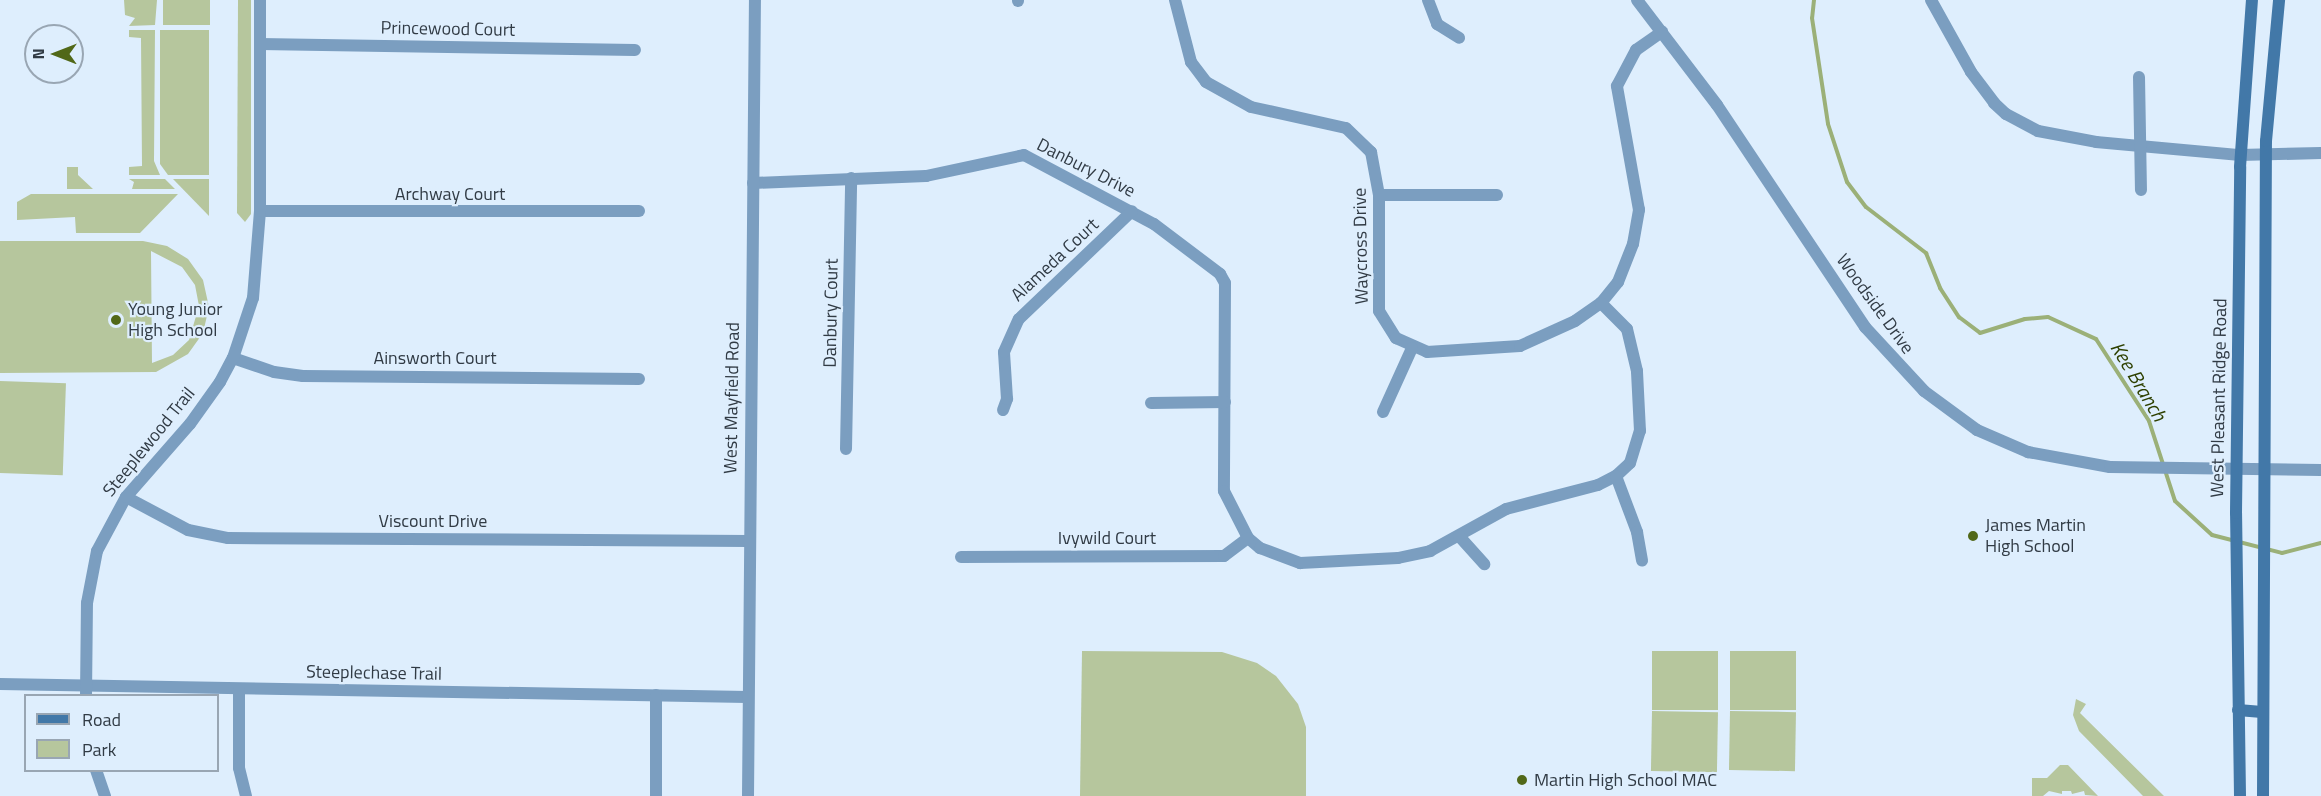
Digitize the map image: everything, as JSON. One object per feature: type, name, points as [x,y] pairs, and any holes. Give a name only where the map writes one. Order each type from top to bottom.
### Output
[{"type":"main road","name":"West Pleasant Ridge Road","points":[[2240,796],[2236,470],[2240,155],[2252,0]]},
{"type":"main road","points":[[2263,796],[2262,470],[2267,100],[2279,0]]},
{"type":"main road","points":[[2238,710],[2262,712]]},
{"type":"street","name":"Steeplewood Trail","points":[[86,690],[90,577],[97,550],[126,497],[190,424],[233,358],[253,298],[260,211],[260,0]]},
{"type":"street","name":"West Mayfield Road","points":[[748,796],[754,0]]},
{"type":"street","name":"Waycross Drive","points":[[1175,0],[1191,62],[1206,82],[1251,107],[1346,128],[1371,152],[1379,195],[1379,311],[1396,338],[1412,348]]},
{"type":"street","points":[[1428,0],[1437,24],[1459,38]]},
{"type":"street","name":"Woodside Drive","points":[[1637,0],[1717,105],[1865,327],[1924,391],[1977,430],[2028,452],[2127,468],[2321,470]]},
{"type":"street","points":[[1930,0],[1971,72],[2006,114],[2038,131],[2139,146],[2240,155],[2321,153]]},
{"type":"street","points":[[1383,412],[1412,348],[1451,352],[1520,346],[1553,333],[1601,303],[1626,265],[1639,210],[1617,86],[1636,50],[1662,32]]},
{"type":"street","name":"Princewood Court","points":[[260,44],[635,50]]},
{"type":"street","points":[[2139,77],[2141,190]]},
{"type":"street","name":"Danbury Drive","points":[[753,183],[926,176],[1024,155],[1132,211],[1220,274],[1225,283],[1224,491],[1248,538]]},
{"type":"street","name":"Danbury Court","points":[[846,449],[851,178]]},
{"type":"street","points":[[1379,195],[1497,195]]},
{"type":"street","name":"Archway Court","points":[[260,211],[639,211]]},
{"type":"street","name":"Alameda Court","points":[[1003,410],[1007,399],[1004,352],[1019,319],[1132,211]]},
{"type":"street","points":[[1248,538],[1260,548],[1300,563],[1335,563],[1430,551],[1506,509],[1598,485],[1616,476],[1630,463],[1640,431],[1637,371],[1627,329],[1601,303]]},
{"type":"street","name":"Ainsworth Court","points":[[233,358],[274,372],[303,376],[639,379]]},
{"type":"street","points":[[1151,403],[1225,402]]},
{"type":"street","points":[[1616,476],[1635,524],[1642,561]]},
{"type":"street","name":"Viscount Drive","points":[[126,497],[188,530],[228,538],[749,541]]},
{"type":"street","points":[[1459,536],[1484,564]]},
{"type":"street","name":"Ivywild Court","points":[[961,556],[1224,556],[1248,538]]},
{"type":"street","name":"Steeplechase Trail","points":[[0,684],[86,690],[239,689],[747,697]]},
{"type":"street","points":[[239,689],[239,768],[246,796]]},
{"type":"street","points":[[656,695],[656,796]]},
{"type":"street","points":[[96,772],[105,796]]},
{"type":"green space","points":[[124,0],[157,0],[155,25],[129,26],[135,18],[125,15]]},
{"type":"green space","points":[[163,0],[210,0],[210,25],[163,25]]},
{"type":"green space","points":[[238,0],[251,0],[251,214],[245,222],[237,213]]},
{"type":"green space","points":[[129,30],[155,30],[154,161],[160,175],[129,175],[129,167],[142,166],[141,38],[129,37]]},
{"type":"green space","points":[[160,30],[209,30],[209,175],[168,175],[160,164]]},
{"type":"green space","points":[[67,167],[78,167],[78,175],[93,189],[67,189]]},
{"type":"green space","points":[[129,179],[165,179],[175,189],[132,189],[134,182]]},
{"type":"green space","points":[[173,179],[209,179],[209,216]]},
{"type":"green space","points":[[31,194],[178,194],[140,233],[76,233],[75,217],[17,220],[17,202]]},
{"type":"green space","points":[[0,241],[143,241],[167,246],[188,259],[203,280],[209,307],[203,333],[188,354],[156,372],[0,373]],"holes":[[[151,251],[182,267],[195,285],[199,306],[189,340],[173,355],[152,363]]]},
{"type":"green space","points":[[0,381],[66,383],[63,475],[0,473]]},
{"type":"green space","points":[[1082,651],[1222,652],[1257,663],[1276,676],[1298,704],[1306,727],[1306,796],[1080,796]]},
{"type":"green space","points":[[1652,651],[1718,651],[1718,710],[1652,710]]},
{"type":"green space","points":[[1730,651],[1796,651],[1796,710],[1730,710]]},
{"type":"green space","points":[[2076,699],[2086,704],[2080,713],[2164,796],[2143,796],[2079,731],[2073,715]]},
{"type":"green space","points":[[1652,711],[1718,712],[1717,772],[1651,771]]},
{"type":"green space","points":[[1730,711],[1796,712],[1795,771],[1729,770]]},
{"type":"green space","points":[[2060,765],[2068,765],[2098,796],[2085,795],[2084,791],[2072,794],[2071,791],[2062,791],[2062,794],[2049,791],[2043,796],[2032,796],[2032,778],[2047,778]]},
{"type":"waterway","name":"Kee Branch","points":[[1814,0],[1812,18],[1828,124],[1847,182],[1866,207],[1926,253],[1940,288],[1959,317],[1980,333],[2025,319],[2048,317],[2096,339],[2149,421],[2175,501],[2212,535],[2282,553],[2321,543]]},
{"type":"place","name":"Young Junior High School","points":[[116,320]]},
{"type":"place","name":"James Martin High School","points":[[1973,536]]},
{"type":"place","name":"Martin High School MAC","points":[[1522,780]]}]
